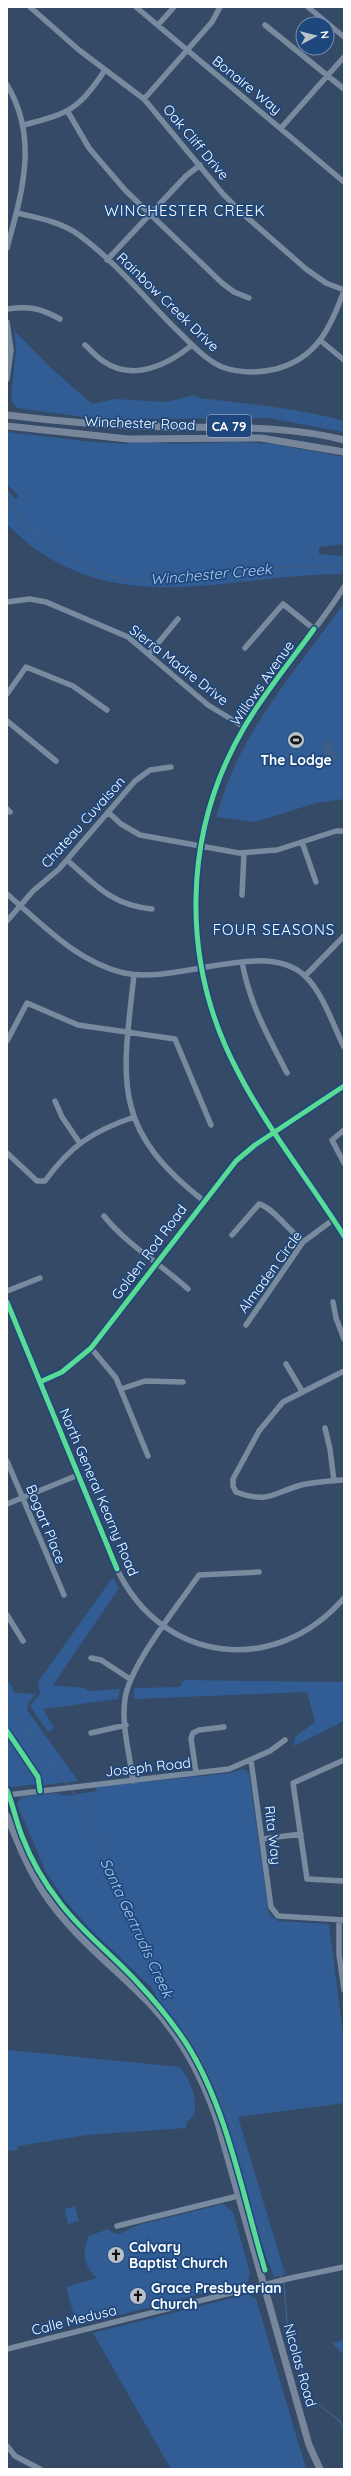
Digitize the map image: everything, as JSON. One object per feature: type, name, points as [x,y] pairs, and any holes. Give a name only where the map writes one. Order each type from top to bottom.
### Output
[{"type":"main road","name":"Winchester Road","points":[[7,415],[112,426],[263,427],[309,432],[344,440]]},
{"type":"main road","name":"Winchester Road","points":[[7,426],[128,439],[254,438],[300,443],[344,452]]},
{"type":"main road","name":"Nicolas Road","points":[[7,1816],[32,1873],[44,1893],[73,1929],[153,2007],[188,2056],[213,2107],[314,2458],[320,2469]]},
{"type":"street","name":"Oak Cliff Drive","points":[[30,7],[105,70],[144,99],[242,213],[306,269],[326,283],[344,290]]},
{"type":"street","name":"Bonaire Way","points":[[136,7],[187,52],[281,128],[344,182]]},
{"type":"street","points":[[158,25],[174,7]]},
{"type":"street","points":[[144,99],[212,22],[220,7]]},
{"type":"street","points":[[308,7],[344,37]]},
{"type":"street","points":[[265,26],[344,89]]},
{"type":"street","points":[[281,128],[344,57]]},
{"type":"street","points":[[24,125],[68,112],[90,93],[105,70]]},
{"type":"street","points":[[7,85],[24,125],[27,151],[24,178],[17,213],[7,248]]},
{"type":"street","points":[[68,112],[89,148],[125,190],[222,283],[234,292],[249,298]]},
{"type":"street","points":[[107,260],[186,176],[200,165]]},
{"type":"street","name":"Rainbow Creek Drive","points":[[17,213],[61,225],[79,235],[107,260],[192,345],[207,358],[222,367],[245,372],[264,372],[287,366],[306,355],[321,341],[331,324],[344,290]]},
{"type":"street","points":[[7,309],[27,307],[44,310],[60,319]]},
{"type":"street","points":[[7,322],[11,350],[7,379]]},
{"type":"street","points":[[321,341],[344,360]]},
{"type":"street","points":[[85,345],[104,362],[120,369],[141,370],[170,362],[192,345]]},
{"type":"street","name":"Willows Avenue","points":[[344,587],[244,727],[214,792],[200,846],[195,912],[201,969],[210,1007],[229,1055],[250,1096],[344,1236]]},
{"type":"street","name":"Sierra Madre Drive","points":[[7,600],[30,599],[46,602],[128,637],[208,705],[244,727]]},
{"type":"street","points":[[245,648],[283,604],[314,629]]},
{"type":"street","points":[[149,654],[178,620]]},
{"type":"street","points":[[7,694],[26,667],[73,686],[107,710]]},
{"type":"street","points":[[7,721],[56,761]]},
{"type":"street","name":"Chateau Cuvaison","points":[[7,921],[20,906],[67,860],[142,774],[156,768],[171,767]]},
{"type":"street","points":[[108,812],[122,824],[140,835],[244,853],[277,850],[336,831],[344,831]]},
{"type":"street","points":[[302,842],[316,882]]},
{"type":"street","points":[[242,895],[244,853]]},
{"type":"street","points":[[67,860],[116,900],[132,907],[152,909]]},
{"type":"street","points":[[7,894],[82,957],[110,969],[134,975],[163,975],[242,962],[273,961],[298,971],[305,976],[315,988],[343,1045]]},
{"type":"street","points":[[305,976],[344,936]]},
{"type":"street","points":[[242,962],[247,988],[254,1009],[287,1073]]},
{"type":"street","points":[[134,975],[127,1033],[125,1071],[134,1117],[146,1143],[166,1169],[204,1201]]},
{"type":"street","points":[[7,1041],[28,1003],[78,1025],[174,1039],[211,1125]]},
{"type":"street","name":"Golden Rod Road","points":[[40,1382],[62,1372],[91,1348],[236,1161],[274,1132],[344,1086]]},
{"type":"street","points":[[55,1101],[62,1117],[79,1142]]},
{"type":"street","points":[[7,1153],[37,1181],[45,1181],[59,1162],[79,1142],[102,1129],[134,1117]]},
{"type":"street","points":[[344,1130],[332,1140],[344,1163]]},
{"type":"street","points":[[232,1235],[259,1204],[265,1205],[271,1210],[303,1242]]},
{"type":"street","points":[[104,1216],[115,1230],[158,1262],[188,1289]]},
{"type":"street","name":"Almaden Circle","points":[[246,1325],[303,1242],[334,1219]]},
{"type":"street","points":[[7,1291],[40,1278]]},
{"type":"street","name":"North General Kearny Road","points":[[7,1302],[126,1588],[139,1605],[163,1627],[201,1645],[234,1650],[257,1649],[298,1636],[326,1617],[344,1598]]},
{"type":"street","points":[[333,1302],[336,1318],[344,1339]]},
{"type":"street","points":[[91,1348],[110,1368],[121,1389],[148,1456]]},
{"type":"street","points":[[286,1364],[302,1391]]},
{"type":"street","points":[[344,1371],[282,1402],[259,1431],[233,1479],[233,1486],[236,1492],[261,1498],[280,1494],[308,1484],[344,1480]]},
{"type":"street","points":[[121,1389],[145,1381],[183,1382]]},
{"type":"street","points":[[325,1428],[330,1448],[334,1481]]},
{"type":"street","name":"Bogart Place","points":[[7,1462],[64,1595]]},
{"type":"street","points":[[7,1504],[78,1475]]},
{"type":"street","points":[[133,1781],[124,1701],[130,1679],[163,1627],[200,1575],[259,1572]]},
{"type":"street","points":[[7,1615],[23,1641]]},
{"type":"street","points":[[91,1658],[101,1660],[130,1679]]},
{"type":"street","points":[[91,1733],[126,1725]]},
{"type":"street","points":[[196,1774],[191,1738],[193,1733],[199,1730],[224,1727]]},
{"type":"street","name":"Joseph Road","points":[[7,1796],[62,1788],[196,1774],[229,1769],[270,1751],[285,1740]]},
{"type":"street","name":"Rita Way","points":[[251,1760],[271,1908],[278,1916],[341,1920]]},
{"type":"street","points":[[344,1760],[293,1783],[307,1879],[344,1881]]},
{"type":"street","points":[[262,1839],[301,1834]]},
{"type":"street","points":[[341,1920],[339,1954],[344,1990]]},
{"type":"street","points":[[117,2226],[238,2196]]},
{"type":"street","name":"Calle Medusa","points":[[7,2349],[272,2282],[344,2267]]},
{"type":"street","points":[[7,2446],[15,2456],[40,2469]]},
{"type":"shaded area","points":[[14,330],[50,367],[92,404],[115,399],[166,402],[194,395],[199,398],[272,407],[344,421],[344,432],[268,418],[124,419],[85,417],[17,408],[11,399],[16,349]]},
{"type":"shaded area","points":[[7,432],[93,442],[128,444],[128,439],[170,444],[241,442],[273,444],[344,457],[344,544],[319,547],[319,554],[344,556],[344,567],[341,574],[302,576],[185,587],[147,587],[110,582],[73,570],[37,550],[7,524],[7,490],[15,499],[19,496],[7,484]]},
{"type":"shaded area","name":"The Lodge","points":[[344,603],[344,799],[316,803],[255,822],[216,817],[232,771],[250,737],[288,678]]},
{"type":"shaded area","points":[[328,740],[332,742],[332,749],[339,755],[334,761],[325,759],[326,750],[322,747]]},
{"type":"shaded area","points":[[113,1577],[119,1588],[53,1685],[84,1688],[89,1691],[120,1689],[118,1699],[43,1709],[54,1728],[48,1732],[30,1706],[40,1694],[38,1682]]},
{"type":"shaded area","points":[[184,1680],[344,1682],[344,1721],[294,1746],[295,1737],[315,1722],[307,1692],[134,1699],[134,1688],[180,1687]]},
{"type":"shaded area","points":[[7,1681],[12,1686],[14,1693],[36,1694],[29,1702],[27,1710],[78,1781],[42,1785],[40,1776],[7,1727]]},
{"type":"shaded area","points":[[7,1734],[37,1777],[38,1784],[8,1786]]},
{"type":"shaded area","points":[[242,1769],[246,1770],[249,1774],[269,1914],[278,1921],[329,1924],[344,2041],[344,2103],[238,2117],[285,2274],[274,2277],[261,2242],[234,2146],[210,2084],[194,2054],[164,2012],[152,1988],[88,1927],[64,1899],[46,1872],[17,1804],[21,1797],[58,1793],[65,1796],[97,1791],[95,1787],[231,1773]]},
{"type":"shaded area","points":[[7,2050],[180,2067],[187,2078],[194,2096],[194,2115],[186,2123],[186,2128],[87,2135],[18,2146],[18,2150],[7,2151]]},
{"type":"shaded area","points":[[223,2204],[233,2212],[250,2273],[248,2282],[77,2326],[66,2287],[97,2278],[89,2269],[85,2259],[85,2248],[89,2236],[108,2229],[113,2233],[119,2234],[138,2225]]},
{"type":"shaded area","points":[[75,2206],[79,2221],[68,2224],[65,2209]]},
{"type":"shaded area","points":[[248,2294],[256,2299],[306,2469],[171,2469],[93,2333]]},
{"type":"shaded area","points":[[344,2340],[344,2355],[332,2343]]},
{"type":"waterway","name":"Winchester Creek","points":[[7,504],[39,535],[75,561],[102,573],[122,579],[143,581],[187,580],[253,570],[300,566],[344,565]]},
{"type":"waterway","name":"Santa Gertrudis Creek","points":[[7,1704],[69,1786]]},
{"type":"waterway","name":"Santa Gertrudis Creek","points":[[71,1789],[80,1802],[109,1864],[155,1971],[223,2102],[242,2149],[262,2216],[264,2236],[284,2284],[287,2323],[310,2398],[339,2420],[344,2428]]},
{"type":"cycle path","points":[[314,629],[253,713],[224,767],[209,809],[200,853],[196,897],[198,942],[205,986],[218,1029],[237,1070],[261,1113],[344,1236]]},
{"type":"cycle path","points":[[40,1382],[62,1372],[91,1348],[236,1161],[255,1145],[344,1086]]},
{"type":"cycle path","points":[[7,1302],[117,1569]]},
{"type":"cycle path","points":[[7,1731],[38,1777],[40,1791]]},
{"type":"cycle path","points":[[7,1790],[26,1845],[34,1863],[49,1888],[79,1925],[158,2005],[186,2043],[200,2068],[213,2095],[233,2153],[265,2270]]},
{"type":"place","name":"The Lodge","points":[[296,740]]},
{"type":"place","name":"Calvary Baptist Church","points":[[116,2255]]},
{"type":"place","name":"Grace Presbyterian Church","points":[[138,2296]]},
{"type":"district","name":"WINCHESTER CREEK","points":[[185,210]]},
{"type":"district","name":"FOUR SEASONS","points":[[274,929]]}]
